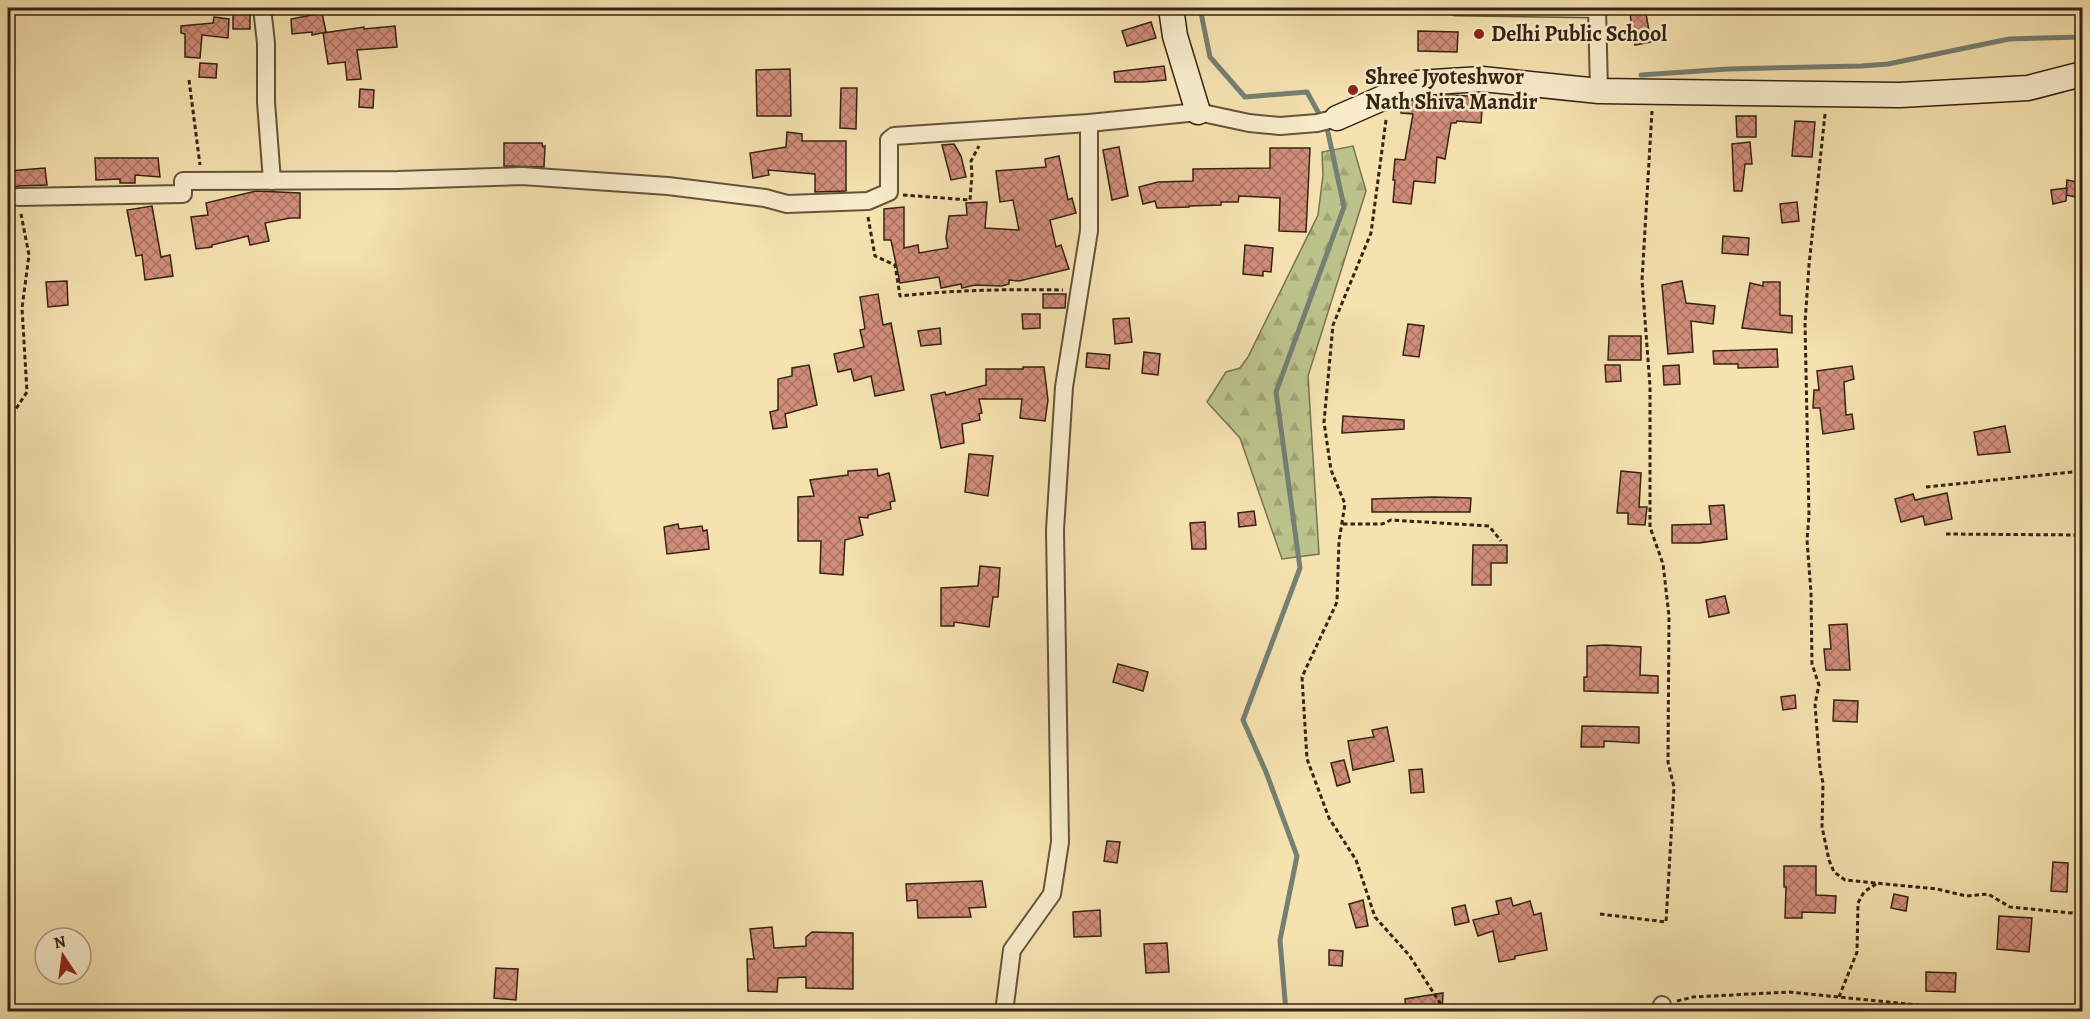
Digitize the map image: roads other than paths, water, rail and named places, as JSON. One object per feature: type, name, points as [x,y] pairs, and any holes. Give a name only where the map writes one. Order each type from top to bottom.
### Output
[{"type":"street","points":[[262,8],[266,43],[266,102],[272,181]]},
{"type":"street","points":[[1171,8],[1175,36],[1198,112]]},
{"type":"street","points":[[1597,10],[1599,91]]},
{"type":"street","points":[[18,197],[183,194],[183,182],[203,181],[398,180],[522,176],[668,186],[765,198],[787,204],[868,201],[889,192],[889,140],[894,136],[1089,123],[1198,112],[1249,123],[1280,126],[1327,121],[1417,83],[1482,79],[1599,91],[1900,95],[2028,88],[2082,74]]},
{"type":"street","points":[[1004,1011],[1012,950],[1052,894],[1060,842],[1055,530],[1064,387],[1089,231],[1089,123]]},
{"type":"lane","points":[[1455,11],[1597,10]]},
{"type":"waterway","points":[[1200,8],[1210,57],[1245,97],[1307,92],[1327,128],[1344,207],[1276,392],[1300,568],[1243,720],[1266,772],[1297,856],[1280,940],[1286,1012]]},
{"type":"waterway","points":[[1641,75],[1728,69],[1888,64],[2009,39],[2082,37]]},
{"type":"place","name":"Delhi Public School","points":[[1479,34]]},
{"type":"place","name":"Shree Jyoteshwor Nath Shiva Mandir","points":[[1353,90]]}]
